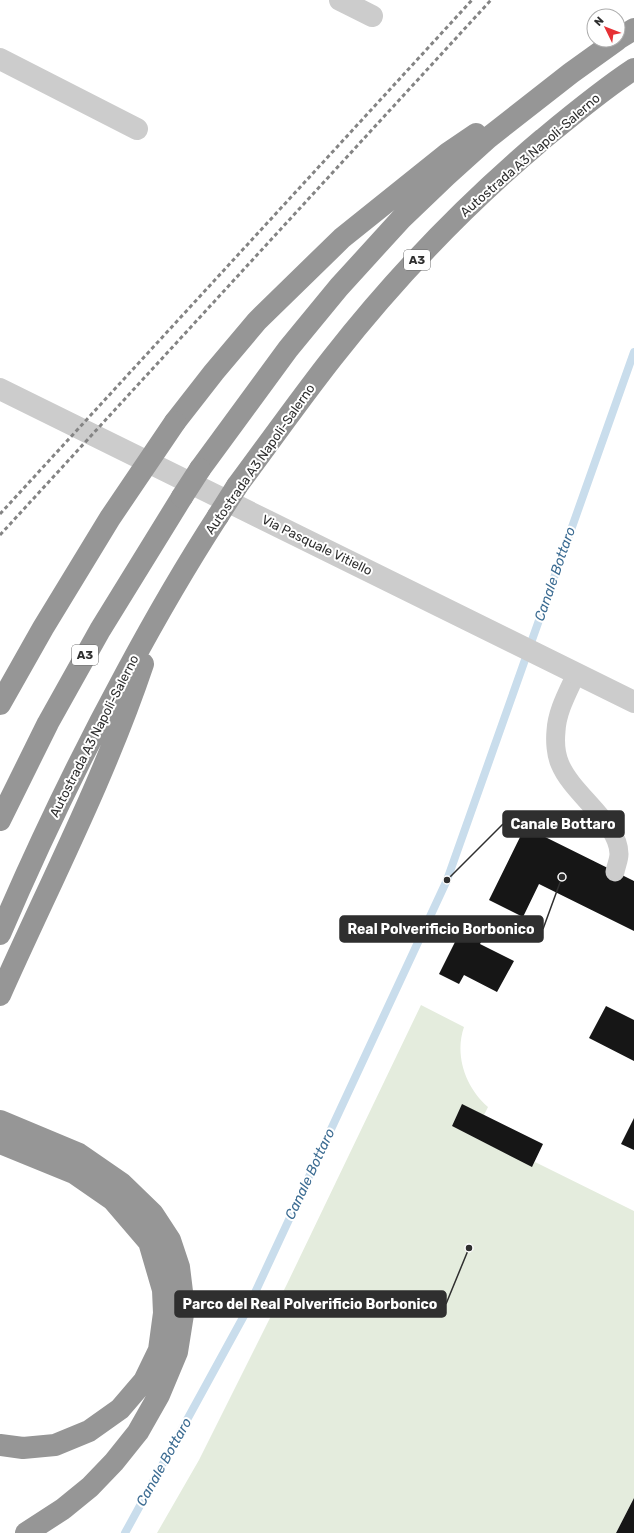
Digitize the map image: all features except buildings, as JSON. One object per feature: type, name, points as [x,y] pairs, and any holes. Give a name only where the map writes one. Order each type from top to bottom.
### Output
[{"type":"highway","name":"A3","points":[[0,820],[48,723],[129,581],[200,469],[288,349],[339,287],[401,219],[447,175],[488,138],[571,73],[607,48]]},
{"type":"highway","name":"Autostrada A3 Napoli-Salerno","points":[[0,934],[88,744],[163,604],[237,486],[333,357],[386,293],[448,227],[485,190],[527,153],[614,82],[634,69]]},
{"type":"highway","points":[[0,704],[43,628],[110,518],[175,422],[214,372],[257,321],[342,238],[448,153],[571,73]]},
{"type":"highway","points":[[0,995],[127,712],[163,604]]},
{"type":"highway","points":[[0,1121],[79,1154],[121,1183],[153,1214],[170,1240],[179,1267],[184,1308],[177,1352],[159,1395],[138,1432],[114,1462],[90,1487],[63,1509],[26,1533]]},
{"type":"highway","points":[[0,1143],[74,1173],[113,1200],[149,1242],[163,1290],[164,1313],[159,1350],[144,1381],[120,1409],[89,1431],[55,1444],[23,1448],[0,1445]]},
{"type":"street","points":[[340,0],[372,16]]},
{"type":"street","points":[[0,59],[137,129]]},
{"type":"street","name":"Via Pasquale Vitiello","points":[[0,389],[634,702]]},
{"type":"street","points":[[576,674],[563,703],[556,730],[556,744],[559,763],[568,779],[604,820],[616,839],[619,854],[615,872]]},
{"type":"green space","points":[[421,1005],[464,1027],[460,1049],[464,1071],[474,1091],[488,1107],[484,1115],[462,1105],[452,1126],[532,1166],[535,1162],[634,1211],[634,1498],[616,1533],[157,1533],[199,1460],[287,1284]]},
{"type":"waterway","name":"Canale Bottaro","points":[[125,1533],[246,1312],[447,880],[634,352]]},
{"type":"railway","points":[[0,514],[472,0]]},
{"type":"railway","points":[[0,535],[491,0]]},
{"type":"place","name":"Real Polverificio Borbonico","points":[[562,877]]},
{"type":"place","name":"Canale Bottaro","points":[[447,880]]},
{"type":"place","name":"Parco del Real Polverificio Borbonico","points":[[469,1248]]}]
